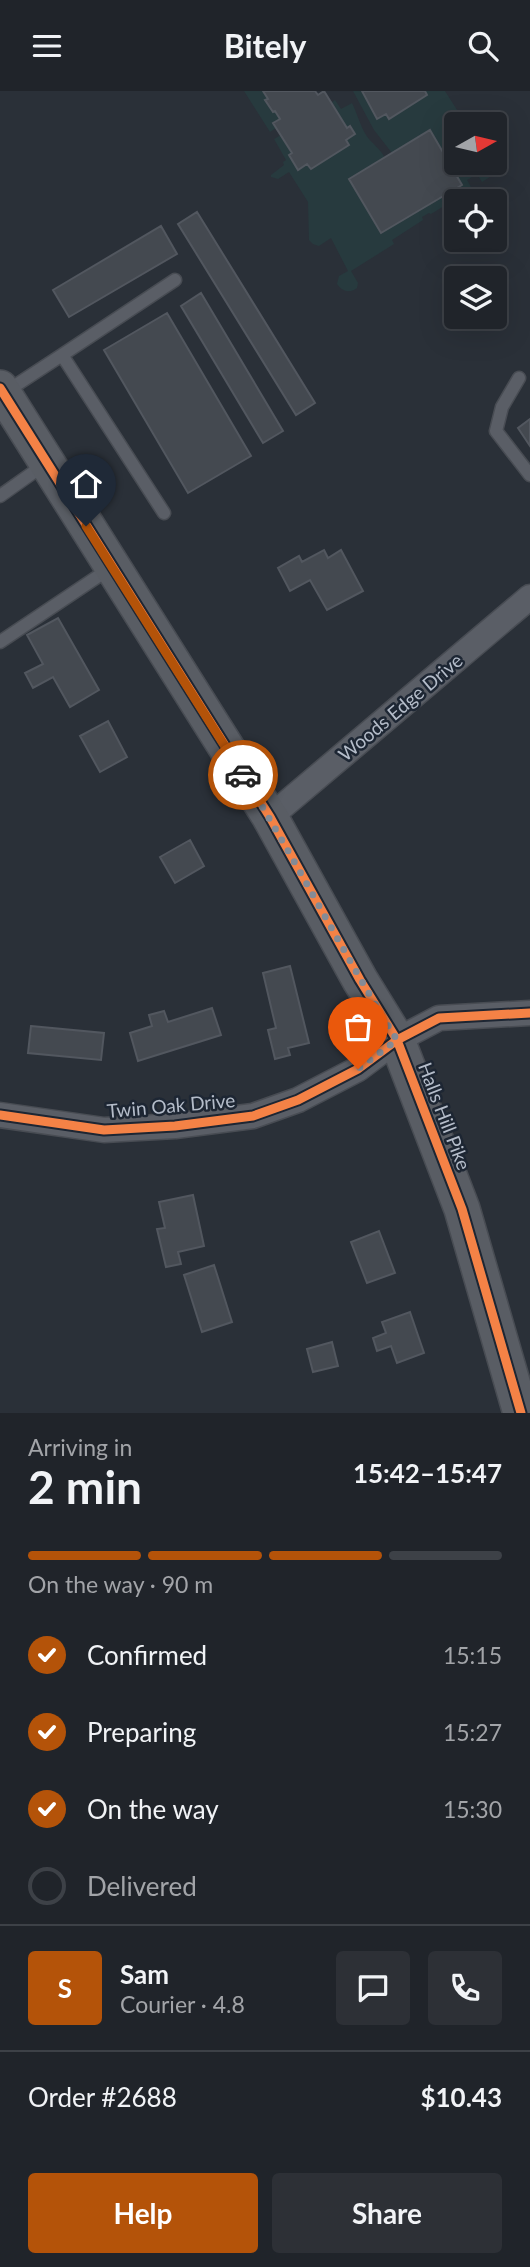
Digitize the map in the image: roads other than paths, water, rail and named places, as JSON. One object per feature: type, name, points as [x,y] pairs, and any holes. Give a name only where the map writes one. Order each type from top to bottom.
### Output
[{"type":"street","name":"Halls Hill Pike","points":[[2,391],[270,817],[359,980],[397,1040],[462,1209],[522,1413]]},
{"type":"street","name":"Woods Edge Drive","points":[[270,817],[530,597]]},
{"type":"street","name":"Twin Oak Drive","points":[[0,1115],[104,1130],[175,1126],[253,1116],[298,1100],[358,1069],[397,1040],[439,1018],[530,1013]]},
{"type":"lane","points":[[2,391],[62,355],[175,280]]},
{"type":"lane","points":[[62,355],[164,513]]},
{"type":"lane","points":[[519,377],[502,407],[496,431],[530,475]]},
{"type":"lane","points":[[0,496],[47,463]]},
{"type":"lane","points":[[0,642],[112,567]]}]
